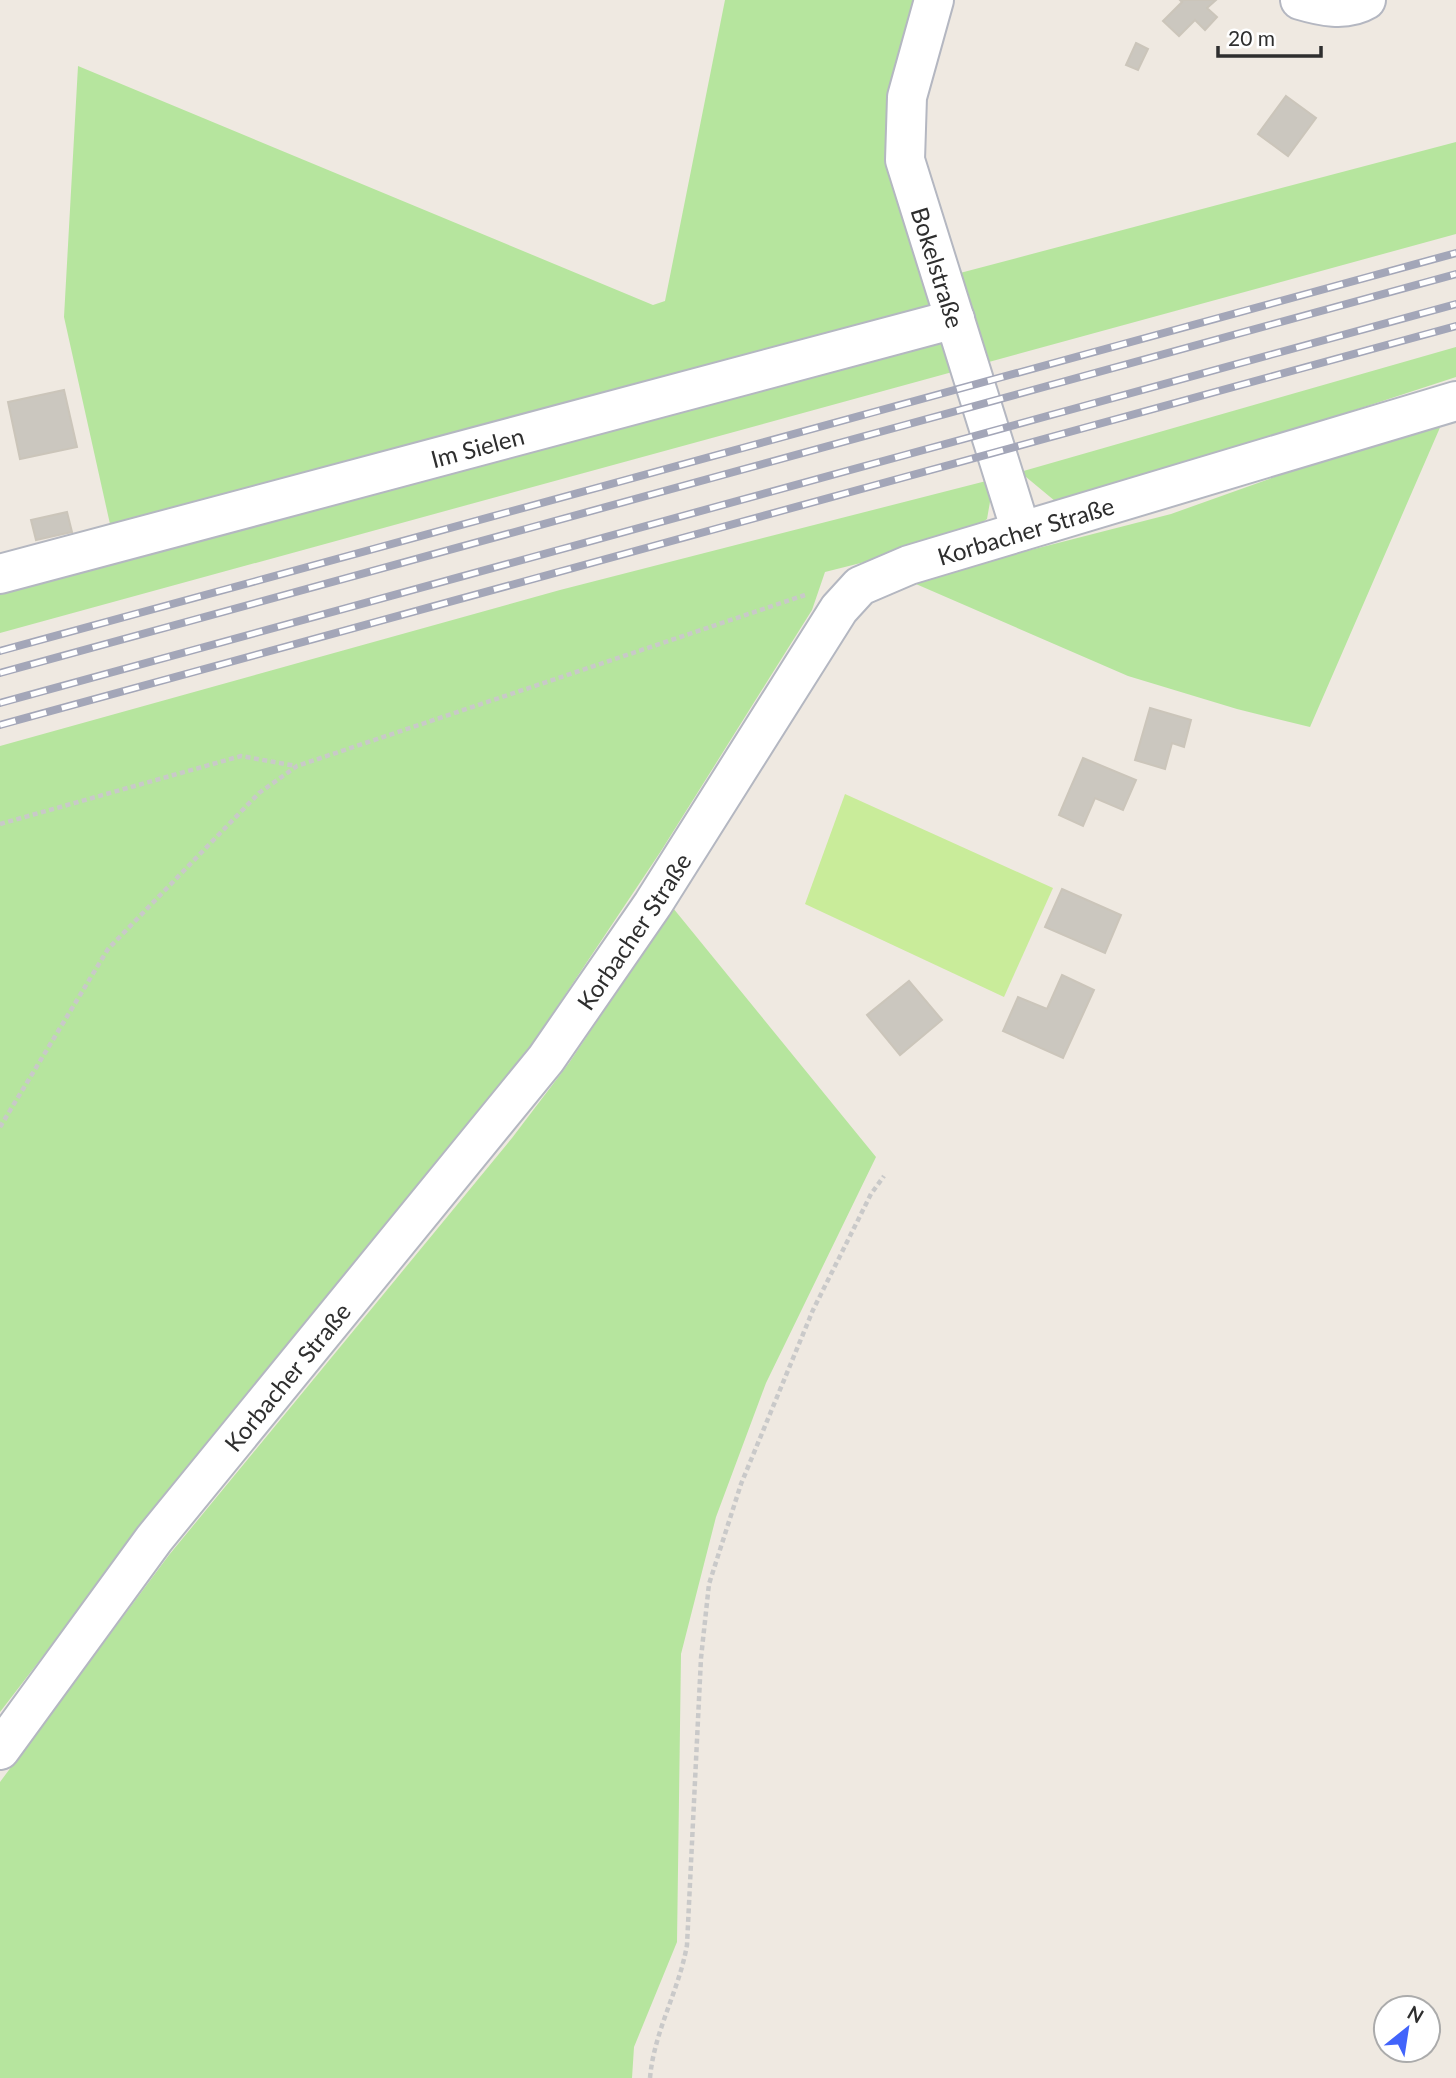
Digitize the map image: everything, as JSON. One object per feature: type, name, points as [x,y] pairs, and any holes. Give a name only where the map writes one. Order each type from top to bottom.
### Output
[{"type":"street","name":"Bokelstraße","points":[[934,0],[907,97],[903,139],[905,160],[1021,531]]},
{"type":"street","points":[[1300,0],[1319,6],[1343,7],[1366,0]]},
{"type":"street","name":"Im Sielen","points":[[0,574],[955,319]]},
{"type":"street","name":"Korbacher Straße","points":[[0,1750],[154,1539],[546,1059],[653,904],[839,609],[860,586],[909,565],[1456,401]]},
{"type":"path","points":[[0,1127],[108,949],[259,793],[297,766],[844,582],[860,586]]},
{"type":"path","points":[[0,824],[242,756],[297,766]]},
{"type":"path","points":[[650,2078],[653,2051],[682,1974],[687,1945],[701,1658],[709,1584],[741,1484],[813,1310],[871,1194],[884,1176]]},
{"type":"green space","points":[[725,0],[916,0],[889,167],[922,283],[1456,142],[1456,234],[0,633],[0,554],[110,524],[64,317],[78,66],[653,305],[665,301]]},
{"type":"green space","points":[[1456,347],[1456,377],[1061,506],[1020,472]]},
{"type":"green space","points":[[1445,416],[1310,727],[1237,709],[1128,676],[909,581],[1171,514]]},
{"type":"green space","points":[[994,479],[987,519],[960,538],[825,572],[812,610],[661,851],[537,1037],[479,1114],[207,1443],[0,1712],[0,746],[560,590]]},
{"type":"green space","points":[[845,794],[1053,888],[1004,997],[805,904]]},
{"type":"green space","points":[[673,908],[876,1157],[766,1383],[716,1517],[681,1654],[677,1942],[634,2047],[632,2078],[0,2078],[0,1782],[169,1555],[512,1138],[569,1063]]},
{"type":"building","points":[[1180,0],[1216,0],[1207,8],[1217,17],[1205,30],[1195,20],[1179,36],[1163,21],[1182,2]]},
{"type":"building","points":[[1136,43],[1148,49],[1138,70],[1126,65]]},
{"type":"building","points":[[1286,96],[1316,118],[1288,156],[1258,134]]},
{"type":"building","points":[[64,390],[77,447],[20,459],[8,402]]},
{"type":"building","points":[[67,512],[72,532],[36,540],[31,520]]},
{"type":"building","points":[[1150,708],[1191,720],[1184,747],[1172,743],[1165,769],[1135,760]]},
{"type":"building","points":[[1083,758],[1136,780],[1123,810],[1095,798],[1083,826],[1059,815]]},
{"type":"building","points":[[1062,889],[1121,915],[1105,953],[1045,927]]},
{"type":"building","points":[[1062,975],[1094,990],[1063,1058],[1003,1031],[1018,997],[1047,1009]]},
{"type":"building","points":[[909,981],[942,1020],[900,1055],[867,1015]]},
{"type":"railway","points":[[0,651],[1456,253]]},
{"type":"railway","points":[[0,673],[1456,274]]},
{"type":"railway","points":[[0,703],[1456,304]]},
{"type":"railway","points":[[0,725],[1456,326]]}]
